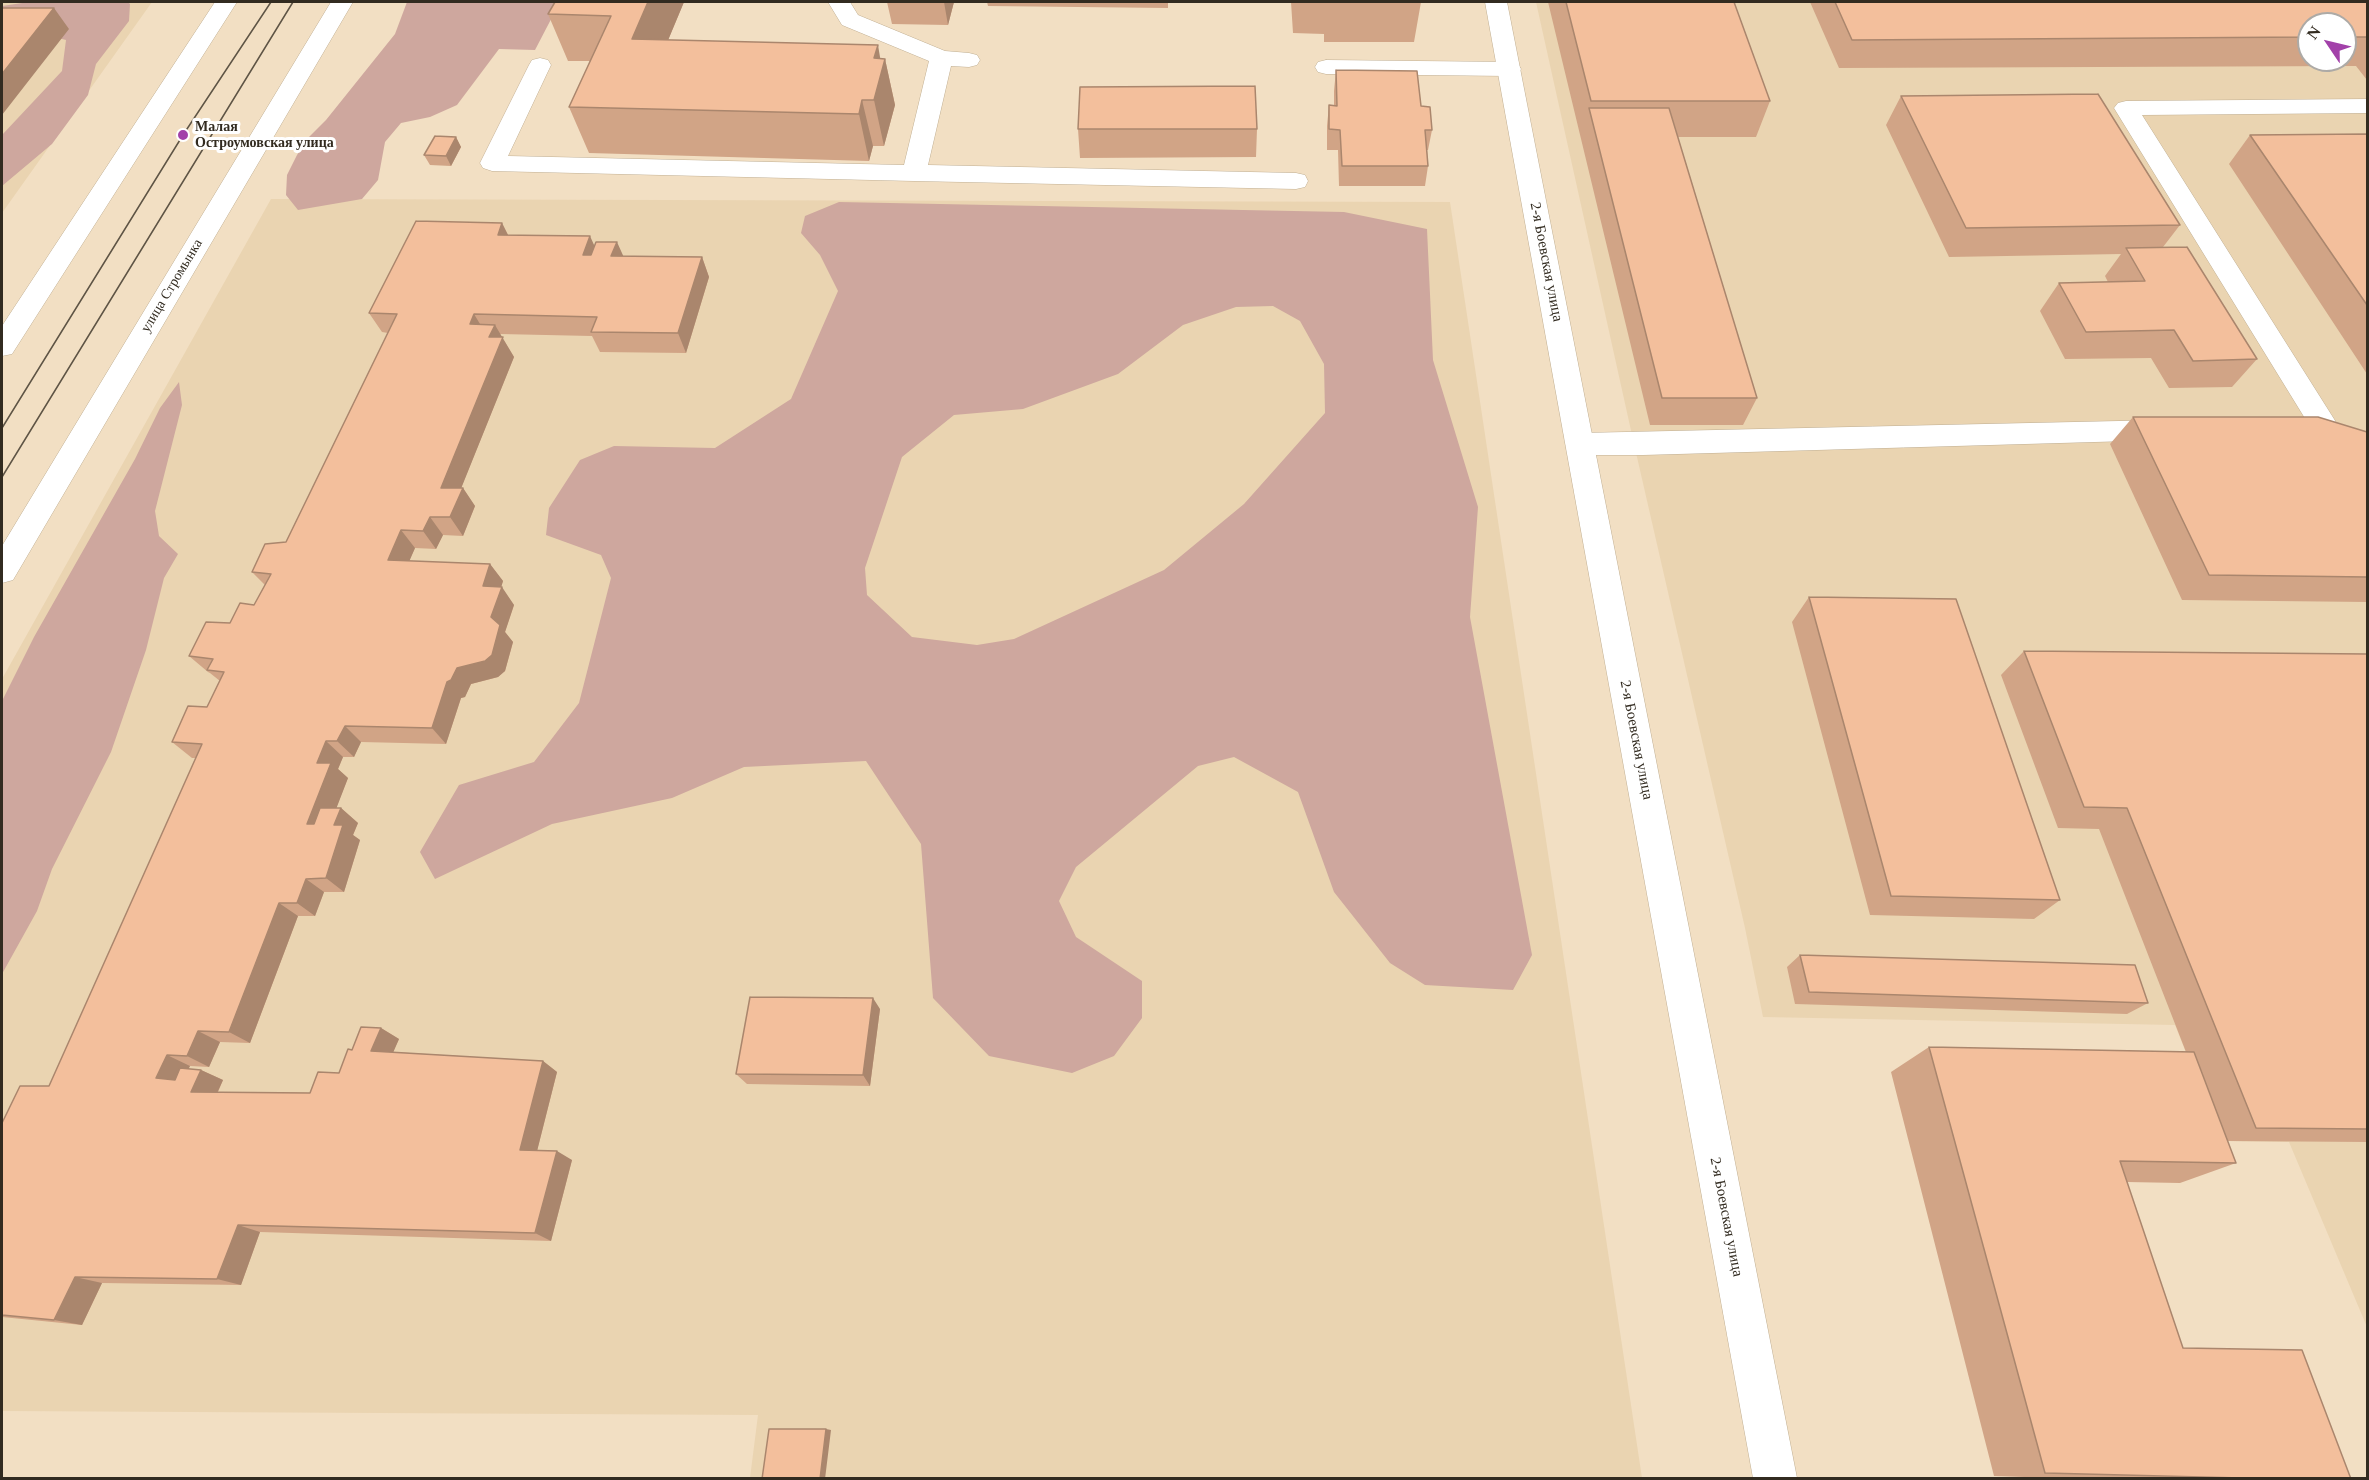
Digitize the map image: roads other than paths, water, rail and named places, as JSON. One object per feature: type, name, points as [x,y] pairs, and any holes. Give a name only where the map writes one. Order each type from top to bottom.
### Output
[{"type":"street","points":[[2,346],[226,2]]},
{"type":"street","name":"улица Стромынка","points":[[2,571],[342,2]]},
{"type":"street","points":[[839,2],[850,20],[941,58],[969,60]]},
{"type":"street","name":"2-я Боевская улица","points":[[1496,2],[1774,1479]]},
{"type":"street","points":[[914,173],[941,58]]},
{"type":"street","points":[[540,65],[492,163],[1296,181]]},
{"type":"street","points":[[1326,67],[1510,69]]},
{"type":"street","points":[[2288,427],[2335,429],[2126,108],[2367,106]]},
{"type":"street","points":[[1581,444],[2193,429]]},
{"type":"tram line","points":[[2,428],[183,135],[271,2]]},
{"type":"tram line","points":[[2,477],[293,2]]},
{"type":"place","name":"Малая Остроумовская улица","points":[[183,135]]}]
